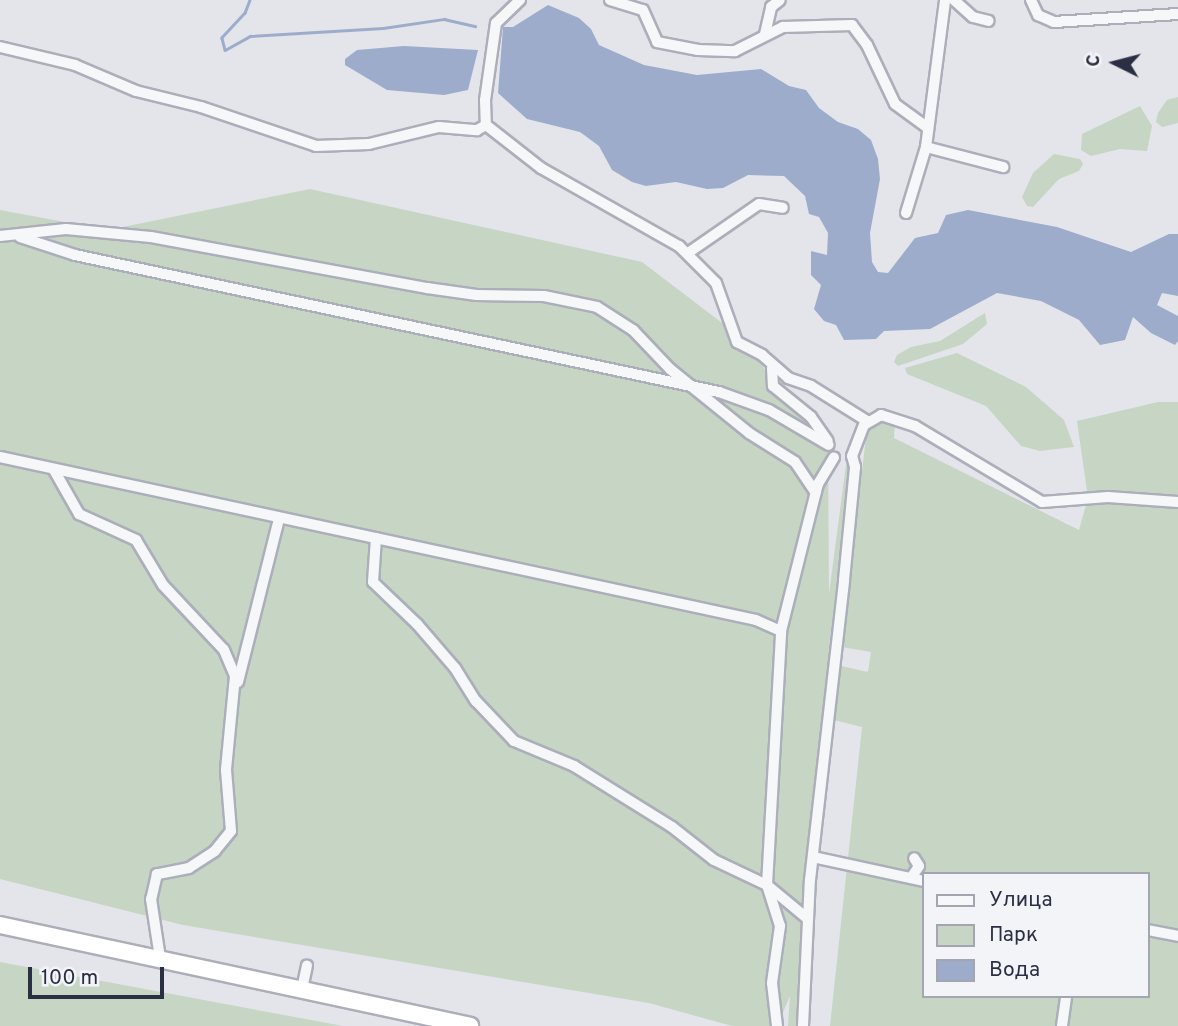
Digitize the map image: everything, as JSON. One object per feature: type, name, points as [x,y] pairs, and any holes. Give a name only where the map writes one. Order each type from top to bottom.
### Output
[{"type":"highway","points":[[0,925],[470,1026]]},
{"type":"street","points":[[520,0],[496,23],[485,100],[486,125],[541,168],[688,253],[696,268],[716,284],[737,342],[762,355],[772,368],[867,421]]},
{"type":"street","points":[[610,0],[640,8],[657,42],[679,48],[735,51],[770,29],[852,25],[867,45],[895,104],[928,128]]},
{"type":"street","points":[[770,29],[771,7],[780,0]]},
{"type":"street","points":[[906,213],[926,147],[945,0]]},
{"type":"street","points":[[954,0],[973,17],[989,21]]},
{"type":"street","points":[[1031,0],[1038,15],[1054,22],[1178,14]]},
{"type":"street","points":[[0,47],[75,65],[136,91],[230,116],[310,145],[369,144],[439,127],[477,130],[486,125]]},
{"type":"street","points":[[926,147],[1003,167]]},
{"type":"street","points":[[688,253],[759,204],[783,208]]},
{"type":"street","points":[[0,236],[18,237],[66,229],[151,237],[427,288],[572,301],[597,307],[623,322],[689,386],[795,462],[816,493]]},
{"type":"street","points":[[18,237],[75,255],[689,386],[769,410],[829,445]]},
{"type":"street","points":[[772,368],[773,386],[822,428],[834,457],[816,493],[781,631],[767,885],[780,926],[772,983],[777,1026]]},
{"type":"street","points":[[803,1026],[813,858],[855,467],[852,456],[867,421],[881,415],[915,426],[1042,502],[1108,497],[1178,502]]},
{"type":"street","points":[[834,457],[852,456]]},
{"type":"street","points":[[0,457],[756,620],[781,631]]},
{"type":"street","points":[[54,470],[79,514],[136,540],[163,585],[225,650],[233,664],[235,689]]},
{"type":"street","points":[[160,958],[151,907],[155,878],[161,871],[189,868],[198,863],[215,851],[231,831],[226,770],[235,689],[279,519]]},
{"type":"street","points":[[376,538],[373,582],[417,624],[456,668],[476,701],[514,741],[574,766],[672,827],[714,860],[767,885],[809,919]]},
{"type":"street","points":[[813,858],[922,881]]},
{"type":"street","points":[[911,878],[919,866],[914,858]]},
{"type":"street","points":[[1150,930],[1178,936]]},
{"type":"street","points":[[302,989],[307,966]]},
{"type":"street","points":[[1062,1026],[1066,998]]},
{"type":"green space","points":[[1178,97],[1178,123],[1162,127],[1156,122],[1158,113],[1167,100]]},
{"type":"green space","points":[[1140,106],[1152,126],[1147,151],[1120,149],[1091,156],[1081,150],[1082,134]]},
{"type":"green space","points":[[1054,154],[1080,159],[1083,164],[1079,171],[1059,179],[1033,207],[1027,206],[1022,197],[1033,173]]},
{"type":"green space","points":[[310,189],[642,262],[730,329],[828,442],[829,594],[846,465],[853,462],[829,646],[805,1026],[788,1026],[790,996],[777,1026],[732,1026],[649,1003],[183,925],[0,879],[0,210],[108,230]]},
{"type":"green space","points":[[985,313],[987,324],[963,344],[898,366],[894,362],[897,355],[911,347],[940,341]]},
{"type":"green space","points":[[957,353],[1026,387],[1064,420],[1074,447],[1040,451],[1021,446],[986,406],[907,374],[905,368]]},
{"type":"green space","points":[[1158,402],[1178,402],[1178,1026],[830,1026],[862,727],[834,720],[838,681],[841,666],[868,672],[871,652],[842,647],[867,428],[874,419],[895,421],[894,438],[1079,530],[1088,498],[1077,421]]},
{"type":"green space","points":[[0,962],[343,1026],[0,1026]]},
{"type":"water","points":[[548,5],[579,18],[591,29],[599,45],[644,65],[697,75],[761,69],[789,86],[806,90],[819,108],[838,122],[858,129],[871,140],[878,159],[880,179],[870,233],[872,262],[878,272],[888,273],[915,238],[938,233],[946,215],[968,210],[1057,227],[1131,252],[1169,234],[1178,234],[1178,296],[1162,293],[1157,305],[1178,316],[1178,341],[1175,345],[1151,333],[1133,317],[1125,340],[1100,345],[1079,320],[1041,301],[997,293],[930,329],[884,331],[876,339],[844,340],[836,325],[824,321],[814,309],[821,285],[811,275],[811,251],[827,255],[828,233],[819,217],[809,214],[805,196],[784,176],[748,175],[723,188],[707,189],[676,182],[646,186],[632,182],[612,170],[599,146],[580,132],[527,119],[498,93],[503,27],[513,27]]},
{"type":"water","points":[[404,46],[478,50],[468,90],[444,95],[387,90],[345,65],[345,59],[357,50]]},
{"type":"waterway","points":[[250,0],[245,13],[222,38],[225,50],[250,36],[383,28],[444,19],[475,26]]}]
